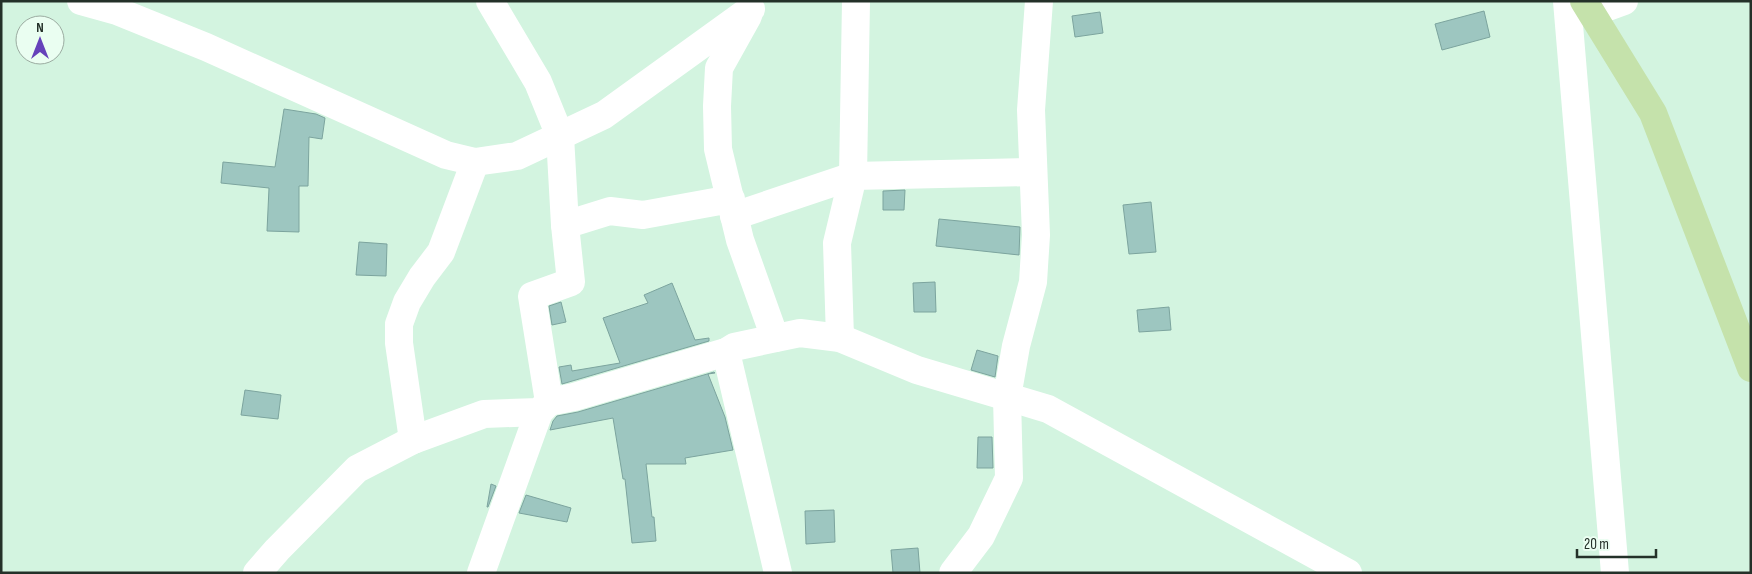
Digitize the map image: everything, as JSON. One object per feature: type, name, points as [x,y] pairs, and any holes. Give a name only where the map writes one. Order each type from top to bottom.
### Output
[{"type":"main road","points":[[1588,7],[1653,112],[1751,368]]},
{"type":"street","points":[[81,1],[117,11],[206,47],[446,155],[474,162],[517,156],[604,115],[754,5]]},
{"type":"street","points":[[481,573],[544,407],[532,296],[571,282],[565,225],[560,136],[538,82],[490,1]]},
{"type":"street","points":[[840,338],[836,243],[853,176],[856,1]]},
{"type":"street","points":[[953,573],[981,536],[1009,478],[1007,397],[1016,346],[1033,282],[1036,236],[1030,110],[1039,1]]},
{"type":"street","points":[[1567,1],[1615,573]]},
{"type":"street","points":[[1588,7],[1624,1]]},
{"type":"street","points":[[754,5],[719,68],[718,150],[740,240],[775,338]]},
{"type":"street","points":[[413,440],[399,343],[399,324],[407,302],[422,277],[441,252],[474,162]]},
{"type":"street","points":[[565,225],[610,211],[643,215],[733,208],[853,176],[1033,172]]},
{"type":"street","points":[[257,573],[277,550],[357,469],[413,440],[484,414],[544,407],[726,352],[734,347],[800,333],[840,338],[917,370],[1048,409],[1348,573]]},
{"type":"street","points":[[726,352],[778,573]]},
{"type":"building","points":[[1484,11],[1490,37],[1442,50],[1435,24]]},
{"type":"building","points":[[1100,12],[1103,33],[1075,37],[1072,16]]},
{"type":"building","points":[[284,109],[316,114],[325,118],[322,139],[309,137],[308,186],[299,186],[299,232],[267,231],[269,188],[221,183],[223,162],[275,167]]},
{"type":"building","points":[[905,190],[904,210],[883,210],[883,191]]},
{"type":"building","points":[[1151,202],[1156,252],[1129,254],[1123,205]]},
{"type":"building","points":[[939,219],[1020,227],[1019,255],[936,246]]},
{"type":"building","points":[[359,242],[387,244],[386,276],[356,275]]},
{"type":"building","points":[[935,282],[936,312],[914,312],[913,283]]},
{"type":"building","points":[[672,283],[695,340],[709,338],[709,341],[562,384],[559,367],[571,365],[572,371],[620,363],[603,318],[648,303],[644,295]]},
{"type":"building","points":[[561,302],[566,322],[552,325],[549,306]]},
{"type":"building","points":[[1169,307],[1171,330],[1139,332],[1137,310]]},
{"type":"building","points":[[977,350],[998,356],[995,377],[971,370]]},
{"type":"building","points":[[714,372],[708,374],[725,417],[733,450],[685,458],[686,464],[646,464],[656,541],[632,543],[625,479],[623,479],[613,418],[550,430],[553,421],[557,416],[578,412]]},
{"type":"building","points":[[245,390],[281,395],[278,419],[241,415]]},
{"type":"building","points":[[978,437],[992,437],[993,468],[977,468]]},
{"type":"building","points":[[491,484],[496,486],[487,507]]},
{"type":"building","points":[[526,495],[571,508],[567,522],[519,513]]},
{"type":"building","points":[[834,510],[835,542],[806,544],[805,511]]},
{"type":"building","points":[[918,548],[920,573],[893,573],[891,550]]}]
